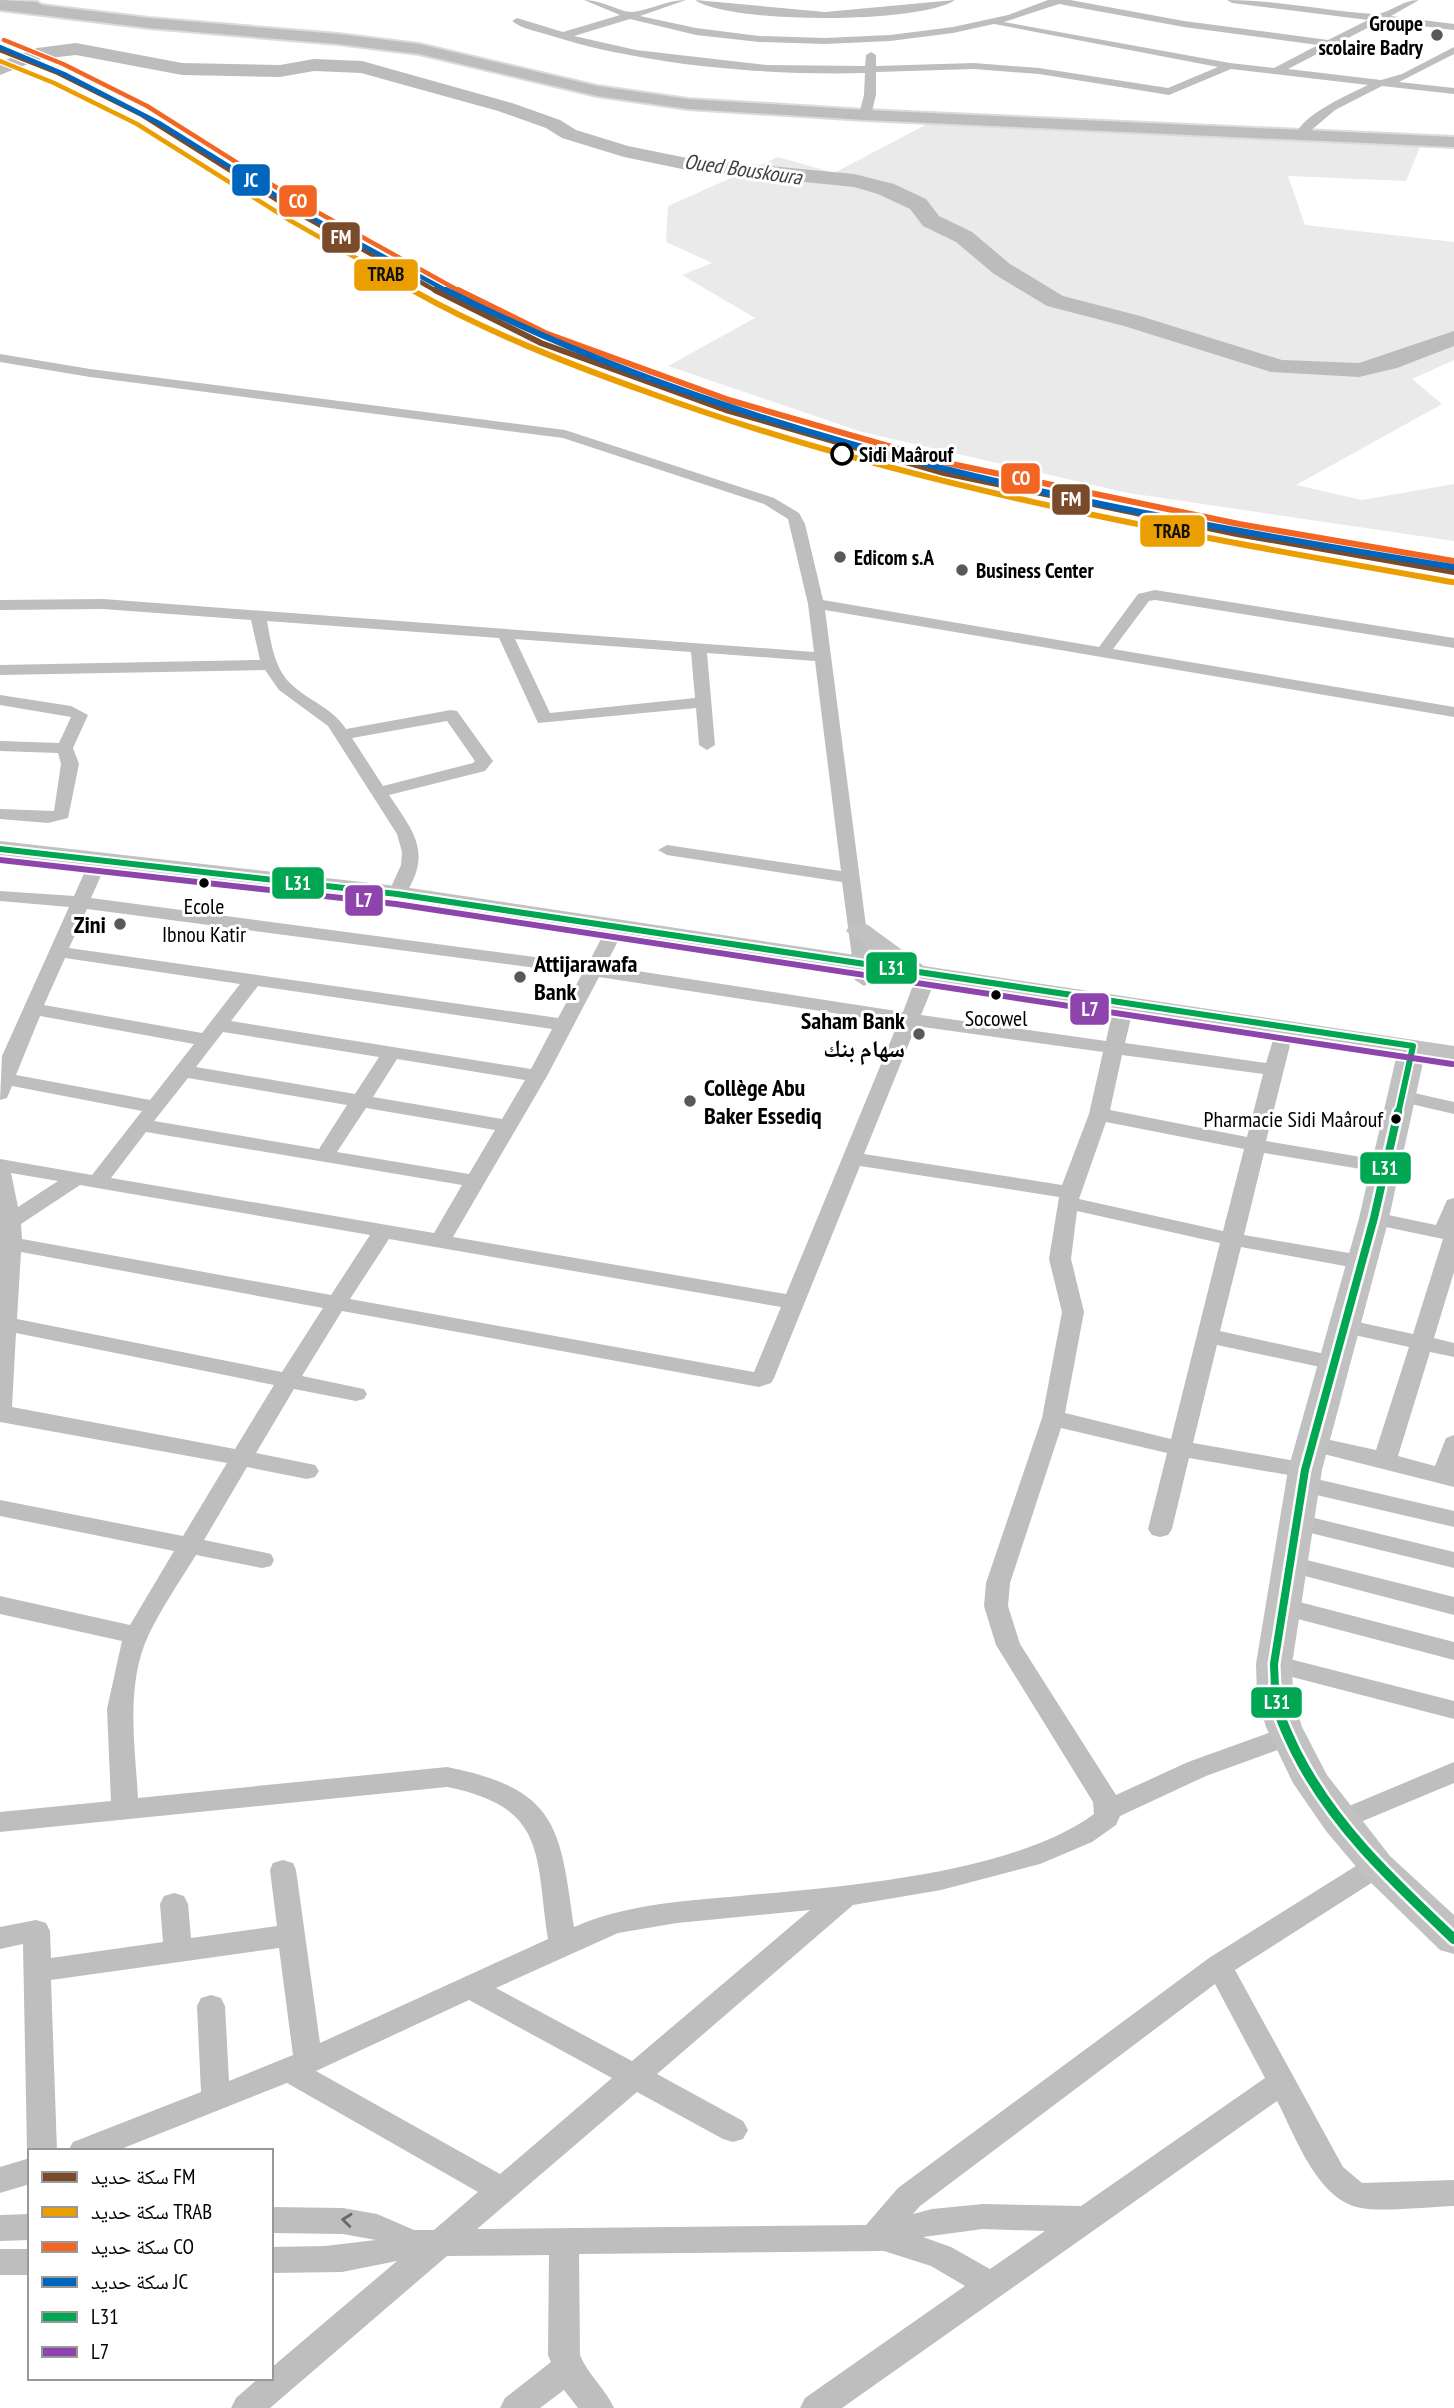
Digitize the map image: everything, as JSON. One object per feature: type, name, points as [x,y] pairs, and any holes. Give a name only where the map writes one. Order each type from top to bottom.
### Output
[{"type":"highway","points":[[0,4],[33,3]]},
{"type":"main road","points":[[33,3],[149,23],[338,39],[419,49],[597,90],[659,100],[1454,142]]},
{"type":"main road","points":[[1323,134],[1454,136]]},
{"type":"street","points":[[589,0],[631,16],[680,28],[738,36],[803,40],[863,26],[908,8],[950,0]]},
{"type":"street","points":[[562,36],[681,0]]},
{"type":"street","points":[[700,0],[930,34],[1080,40]]},
{"type":"street","points":[[849,0],[863,26],[872,69],[866,112]]},
{"type":"street","points":[[930,34],[995,23],[1057,0],[1184,24],[1326,43]]},
{"type":"street","points":[[1232,0],[1454,27]]},
{"type":"street","points":[[1276,71],[1414,0]]},
{"type":"street","points":[[517,21],[562,36],[636,53],[698,62],[790,69],[872,69],[937,65],[1010,68],[1171,92],[1230,65]]},
{"type":"street","points":[[995,23],[1215,63],[1454,91]]},
{"type":"street","points":[[1323,134],[1343,114],[1454,50]]},
{"type":"street","points":[[1157,91],[1215,63]]},
{"type":"street","points":[[1302,133],[1324,112],[1378,84]]},
{"type":"street","points":[[0,358],[90,373],[544,431],[582,439],[747,493],[783,508],[794,516],[798,524],[816,604],[863,972]]},
{"type":"street","points":[[1103,652],[1144,597],[1155,595],[1454,643]]},
{"type":"street","points":[[0,605],[103,604],[821,657]]},
{"type":"street","points":[[816,604],[1454,712]]},
{"type":"street","points":[[258,616],[269,665],[286,688],[324,712],[342,735],[406,834],[412,852],[411,866],[397,894]]},
{"type":"street","points":[[505,634],[544,719],[702,702]]},
{"type":"street","points":[[699,648],[707,745]]},
{"type":"street","points":[[1,673],[269,665]]},
{"type":"street","points":[[0,700],[76,712],[79,719],[65,748],[70,764],[62,814],[48,818],[0,814]]},
{"type":"street","points":[[342,735],[451,715],[484,761],[480,767],[379,792]]},
{"type":"street","points":[[0,746],[65,748]]},
{"type":"street","points":[[0,849],[218,886],[609,941],[921,980],[1412,1053],[1454,1068]]},
{"type":"street","points":[[667,850],[852,878]]},
{"type":"street","points":[[0,864],[264,877],[397,894],[863,972]]},
{"type":"street","points":[[96,867],[34,1009],[6,1058],[2,1087],[154,1107]]},
{"type":"street","points":[[0,896],[79,902],[593,970],[910,1019],[1273,1070]]},
{"type":"street","points":[[859,931],[921,980],[1121,1018],[1281,1041],[1412,1053],[1454,1054]]},
{"type":"street","points":[[440,1241],[537,1076],[609,941]]},
{"type":"street","points":[[60,952],[564,1025]]},
{"type":"street","points":[[11,1221],[87,1180],[140,1125],[254,979]]},
{"type":"street","points":[[11,1244],[755,1381],[763,1378],[854,1159],[910,1019],[921,980]]},
{"type":"street","points":[[34,1009],[213,1033],[392,1052],[537,1076]]},
{"type":"street","points":[[88,2149],[298,2066],[599,1928],[639,1917],[844,1897],[976,1872],[1050,1852],[1086,1835],[1107,1818],[1109,1810],[1106,1801],[1008,1645],[996,1606],[998,1583],[1052,1418],[1073,1312],[1060,1259],[1070,1197],[1099,1114],[1121,1018]]},
{"type":"street","points":[[1160,1529],[1281,1041]]},
{"type":"street","points":[[324,1156],[392,1052]]},
{"type":"street","points":[[1412,1053],[1374,1219],[1307,1466],[1273,1664],[1275,1697],[1289,1736],[1312,1783],[1339,1821],[1377,1866],[1454,1939]]},
{"type":"street","points":[[183,1071],[508,1126]]},
{"type":"street","points":[[1401,1096],[1454,1108]]},
{"type":"street","points":[[1099,1114],[1254,1145],[1385,1167]]},
{"type":"street","points":[[140,1125],[475,1181]]},
{"type":"street","points":[[854,1159],[1070,1197],[1232,1239],[1361,1262]]},
{"type":"street","points":[[0,1165],[793,1302]]},
{"type":"street","points":[[0,1170],[11,1221],[0,1413],[307,1471]]},
{"type":"street","points":[[1385,1461],[1422,1343],[1451,1235],[1454,1204]]},
{"type":"street","points":[[1374,1219],[1451,1235]]},
{"type":"street","points":[[125,1810],[120,1709],[128,1661],[136,1635],[240,1458],[383,1231]]},
{"type":"street","points":[[6,1324],[356,1394]]},
{"type":"street","points":[[1344,1326],[1454,1350]]},
{"type":"street","points":[[1209,1336],[1334,1363]]},
{"type":"street","points":[[1052,1418],[1181,1449],[1307,1466],[1385,1461],[1449,1478],[1454,1443]]},
{"type":"street","points":[[1307,1466],[1454,1519]]},
{"type":"street","points":[[0,1508],[262,1560]]},
{"type":"street","points":[[1298,1522],[1454,1560]]},
{"type":"street","points":[[1291,1564],[1454,1606]]},
{"type":"street","points":[[0,1605],[136,1635]]},
{"type":"street","points":[[1284,1607],[1454,1651]]},
{"type":"street","points":[[1273,1664],[1454,1710]]},
{"type":"street","points":[[1109,1810],[1197,1769],[1289,1736]]},
{"type":"street","points":[[1339,1821],[1454,1772]]},
{"type":"street","points":[[0,1822],[447,1777],[473,1781],[510,1800],[531,1815],[545,1835],[563,1945]]},
{"type":"street","points":[[879,2238],[890,2216],[917,2191],[1219,1966],[1377,1866]]},
{"type":"street","points":[[283,1870],[292,1936],[298,2066]]},
{"type":"street","points":[[247,2408],[424,2243],[500,2189],[844,1897]]},
{"type":"street","points":[[174,1903],[178,1951]]},
{"type":"street","points":[[0,1938],[36,1931],[41,2149]]},
{"type":"street","points":[[38,1971],[292,1936]]},
{"type":"street","points":[[1219,1966],[1332,2176],[1350,2192],[1362,2196],[1454,2193]]},
{"type":"street","points":[[472,1988],[733,2130]]},
{"type":"street","points":[[211,2006],[216,2099]]},
{"type":"street","points":[[298,2066],[500,2189]]},
{"type":"street","points":[[816,2408],[1281,2082]]},
{"type":"street","points":[[0,2180],[28,2172]]},
{"type":"street","points":[[273,2220],[339,2218],[359,2221],[424,2243]]},
{"type":"street","points":[[879,2238],[916,2224],[950,2218],[1085,2219]]},
{"type":"street","points":[[0,2228],[28,2227]]},
{"type":"street","points":[[273,2260],[349,2259],[424,2243],[879,2238],[940,2256],[991,2285]]},
{"type":"street","points":[[564,2241],[562,2342],[568,2368],[598,2408]]},
{"type":"street","points":[[0,2262],[28,2262]]},
{"type":"street","points":[[516,2408],[568,2368]]},
{"type":"shaded area","points":[[931,122],[1420,147],[1406,181],[1288,176],[1305,225],[1454,242],[1454,360],[1412,379],[1442,404],[1296,485],[1362,500],[1454,484],[1454,541],[1128,493],[862,432],[668,366],[755,318],[682,275],[712,263],[666,242],[668,206],[778,157],[834,173]]},
{"type":"waterway","name":"Oued Bouskoura","points":[[0,69],[37,54],[76,49],[182,69],[280,71],[314,65],[362,67],[505,107],[553,124],[569,134],[624,151],[687,164],[854,181],[886,189],[918,204],[931,221],[964,237],[1002,269],[1055,301],[1132,321],[1280,367],[1359,370],[1388,363],[1454,338]]},
{"type":"rail line","name":"CO","points":[[4,40],[63,64],[147,106],[301,203],[428,275],[545,333],[729,400],[947,463],[1239,524],[1454,561]]},
{"type":"rail line","name":"JC","points":[[0,47],[64,74],[159,123],[314,219],[438,286],[505,320],[634,373],[761,417],[960,473],[1280,539],[1454,567]]},
{"type":"rail line","name":"FM","points":[[0,50],[58,73],[142,115],[296,212],[423,284],[541,343],[726,410],[944,473],[1237,534],[1454,572]]},
{"type":"rail line","name":"TRAB","points":[[0,61],[54,83],[137,124],[291,221],[418,293],[536,352],[722,420],[942,483],[1235,544],[1452,582]]},
{"type":"transit line","name":"L31","points":[[0,849],[397,894],[1413,1046],[1374,1218],[1305,1470],[1274,1664],[1275,1697],[1284,1727],[1312,1783],[1339,1821],[1377,1866],[1454,1939]]},
{"type":"transit line","name":"L7","points":[[0,860],[396,904],[1452,1064]]},
{"type":"place","name":"Groupe scolaire Badry","points":[[1437,35]]},
{"type":"place","name":"Sidi Maârouf","points":[[842,454]]},
{"type":"place","name":"Edicom s.A","points":[[840,557]]},
{"type":"place","name":"Business Center","points":[[962,570]]},
{"type":"place","name":"Ecole Ibnou Katir","points":[[204,883]]},
{"type":"place","name":"Zini","points":[[120,924]]},
{"type":"place","name":"Attijarawafa Bank","points":[[520,977]]},
{"type":"place","name":"Socowel","points":[[996,995]]},
{"type":"place","name":"Saham Bank سهام بنك","points":[[919,1034]]},
{"type":"place","name":"Collège Abu Baker Essediq","points":[[690,1101]]},
{"type":"place","name":"Pharmacie Sidi Maârouf","points":[[1396,1119]]}]
